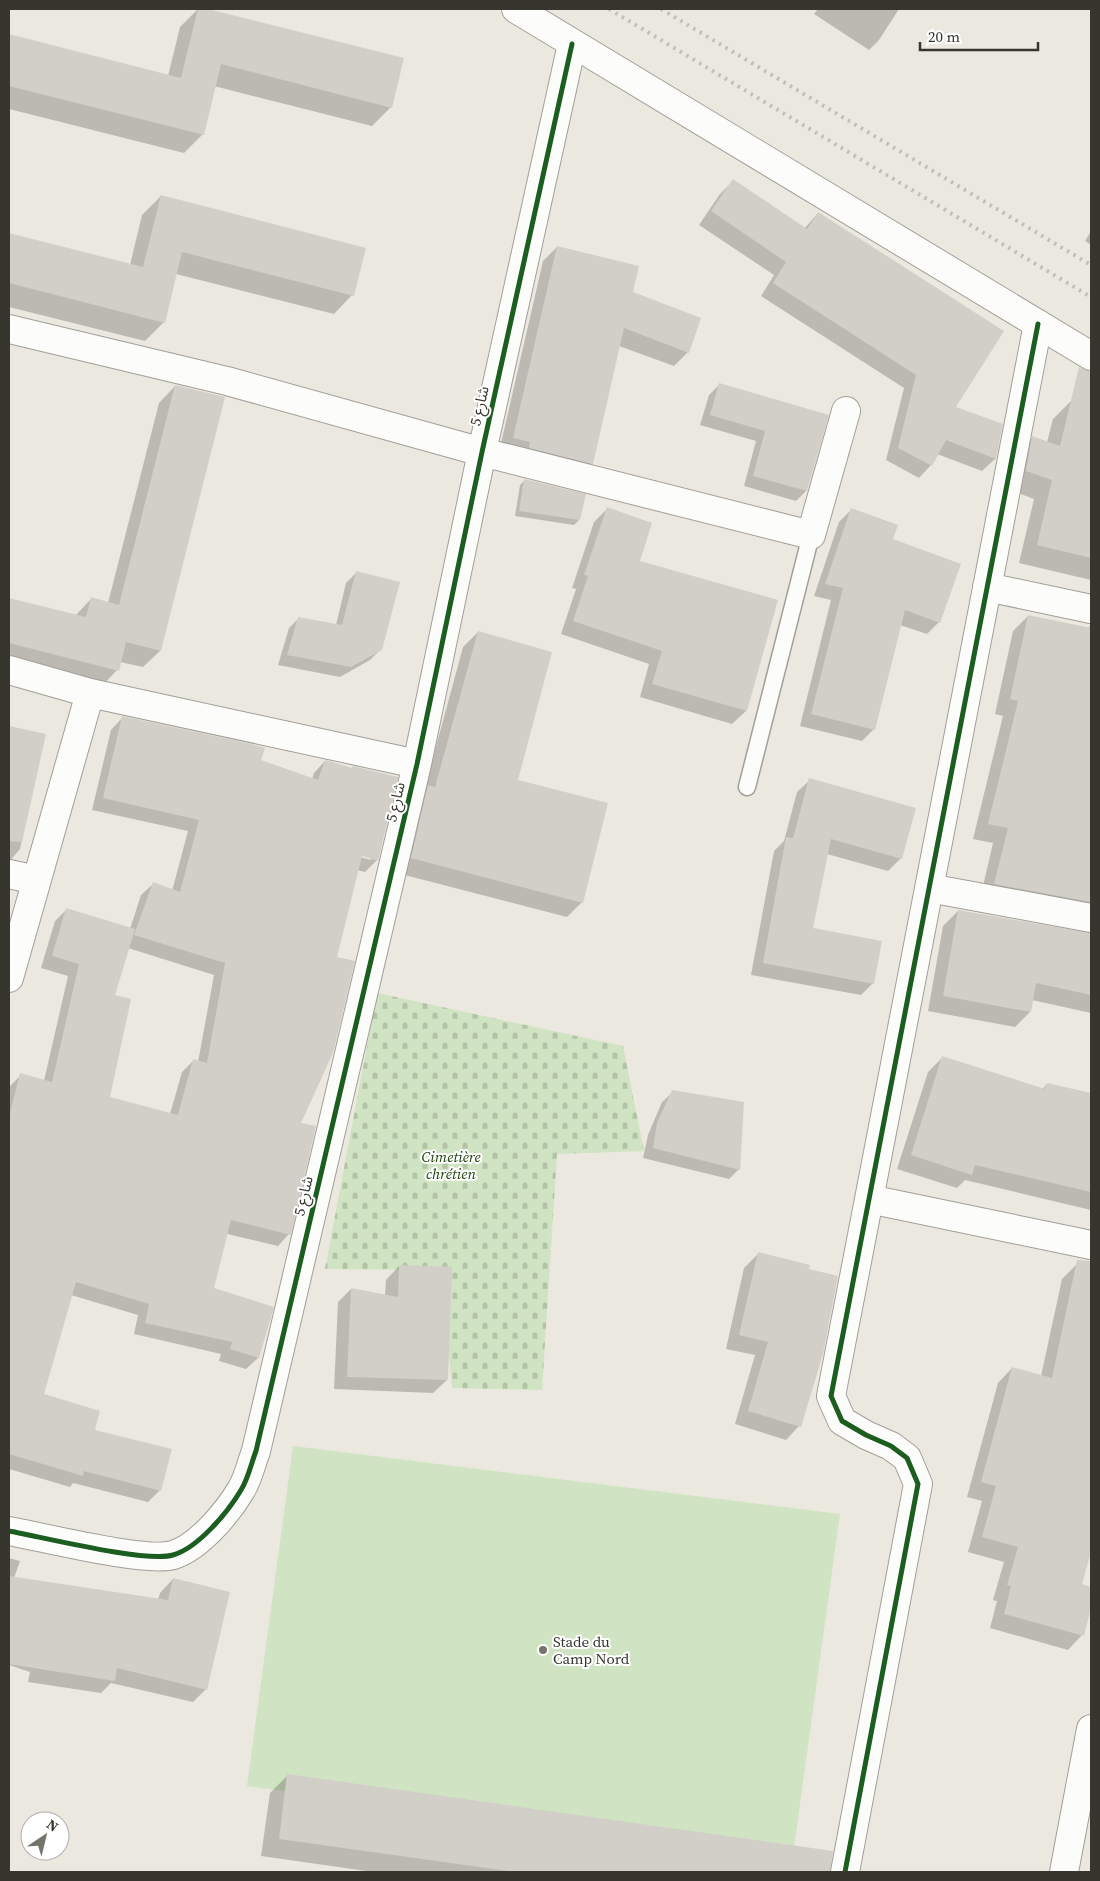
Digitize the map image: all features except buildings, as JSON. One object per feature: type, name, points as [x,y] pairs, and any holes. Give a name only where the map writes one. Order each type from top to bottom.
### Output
[{"type":"street","points":[[516,9],[1091,356]]},
{"type":"street","name":"شارع 5","points":[[9,1531],[144,1556],[172,1556],[194,1545],[241,1490],[256,1451],[417,764],[482,452],[572,44]]},
{"type":"street","points":[[845,1872],[918,1484],[907,1458],[891,1446],[866,1435],[842,1421],[831,1396],[1038,324]]},
{"type":"street","points":[[9,330],[227,381],[482,452],[811,536],[846,411]]},
{"type":"street","points":[[987,587],[1091,609]]},
{"type":"street","points":[[9,670],[90,693],[417,764]]},
{"type":"street","points":[[9,978],[90,693]]},
{"type":"street","points":[[9,874],[36,880]]},
{"type":"street","points":[[929,888],[1091,918]]},
{"type":"street","points":[[870,1199],[1091,1244]]},
{"type":"street","points":[[1064,1872],[1091,1729]]},
{"type":"lane","points":[[747,787],[811,536]]},
{"type":"green space","name":"Cimetière chrétien","points":[[377,993],[623,1046],[644,1151],[557,1154],[542,1390],[452,1388],[441,1270],[325,1269]]},
{"type":"green space","name":"Stade du Camp Nord","points":[[293,1446],[840,1514],[793,1855],[247,1786]]},
{"type":"railway","points":[[609,9],[1091,297]]},
{"type":"railway","points":[[661,9],[1091,265]]},
{"type":"cycle path","points":[[9,1531],[118,1553],[160,1557],[173,1555],[192,1545],[212,1528],[235,1499],[248,1476],[256,1451],[417,764],[482,452],[572,44]]},
{"type":"cycle path","points":[[845,1872],[918,1484],[907,1458],[891,1446],[866,1435],[842,1421],[831,1396],[1038,324]]},
{"type":"place","name":"Stade du Camp Nord","points":[[543,1650]]}]
